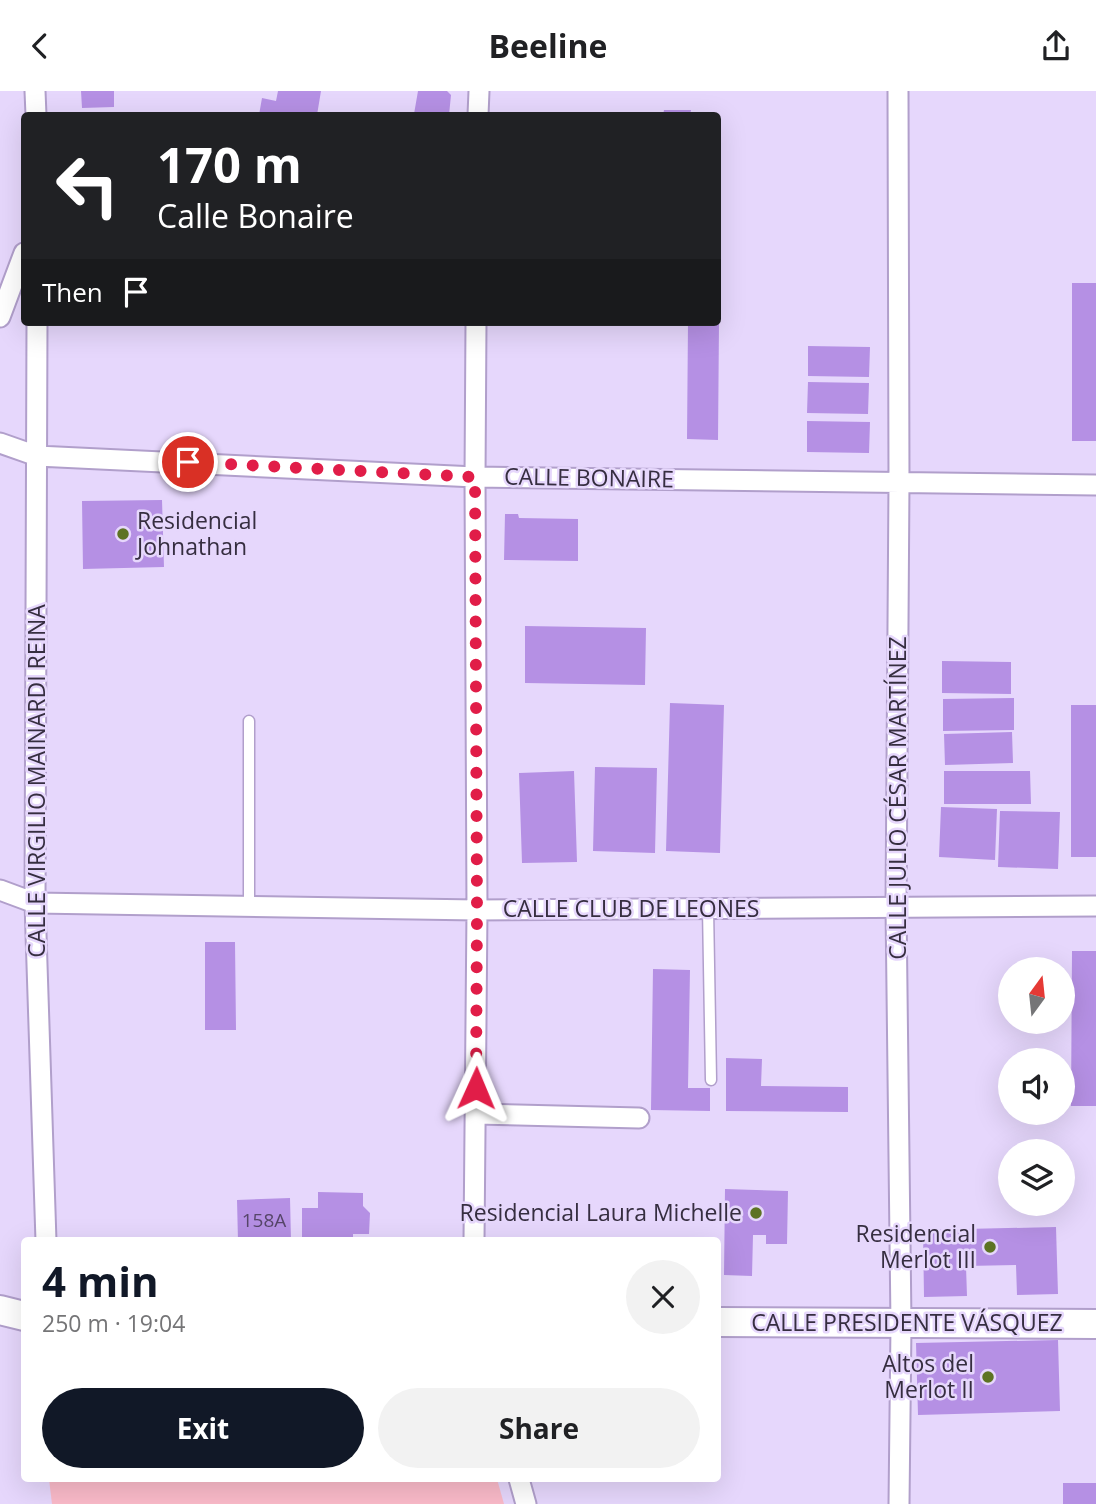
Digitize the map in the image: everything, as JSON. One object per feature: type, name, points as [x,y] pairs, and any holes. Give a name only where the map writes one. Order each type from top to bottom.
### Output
[{"type":"street","points":[[36,91],[36,112]]},
{"type":"street","points":[[478,91],[478,112]]},
{"type":"street","name":"CALLE JULIO CÉSAR MARTÍNEZ","points":[[898,91],[896,907],[901,1324],[899,1504]]},
{"type":"street","points":[[0,317],[21,261]]},
{"type":"street","name":"CALLE VIRGILIO MAINARDI REINA","points":[[37,326],[35,903],[46,1237]]},
{"type":"street","points":[[474,1237],[477,910],[476,326]]},
{"type":"street","name":"CALLE BONAIRE","points":[[0,443],[37,456],[475,477],[1096,485]]},
{"type":"street","name":"CALLE CLUB DE LEONES","points":[[0,890],[35,903],[249,907],[477,910],[1096,906]]},
{"type":"street","points":[[475,1114],[639,1118]]},
{"type":"street","points":[[0,1310],[21,1315]]},
{"type":"street","name":"CALLE PRESIDENTE VÁSQUEZ","points":[[721,1322],[1096,1324]]},
{"type":"street","points":[[520,1482],[526,1504]]},
{"type":"lane","points":[[249,721],[249,907]]},
{"type":"lane","points":[[708,908],[711,1080]]},
{"type":"shaded area","points":[[49,1482],[498,1482],[504,1504],[52,1504]]},
{"type":"building","points":[[81,91],[114,91],[114,107],[82,108]]},
{"type":"building","points":[[278,91],[321,91],[318,112],[260,112],[262,98],[276,101]]},
{"type":"building","points":[[418,91],[447,91],[451,95],[449,112],[414,112]]},
{"type":"building","points":[[664,110],[691,110],[691,112]]},
{"type":"building","points":[[1072,283],[1096,283],[1096,441],[1072,441]]},
{"type":"building","points":[[688,326],[719,326],[718,440],[687,439]]},
{"type":"building","points":[[808,346],[870,347],[869,377],[808,376]]},
{"type":"building","points":[[808,382],[869,383],[868,414],[807,413]]},
{"type":"building","points":[[807,421],[870,422],[869,453],[807,452]]},
{"type":"building","name":"Residencial Johnathan","points":[[162,500],[164,567],[83,569],[82,501]]},
{"type":"building","points":[[505,514],[518,514],[519,518],[578,519],[578,561],[504,560]]},
{"type":"building","points":[[525,626],[646,628],[645,685],[525,683]]},
{"type":"building","points":[[942,661],[1011,662],[1011,694],[942,693]]},
{"type":"building","points":[[1014,698],[1014,730],[943,731],[943,699]]},
{"type":"building","points":[[670,703],[724,705],[720,853],[666,851]]},
{"type":"building","points":[[1071,705],[1096,705],[1096,857],[1071,857]]},
{"type":"building","points":[[1012,732],[1013,763],[945,765],[944,734]]},
{"type":"building","points":[[595,767],[657,768],[655,853],[593,851]]},
{"type":"building","points":[[574,771],[577,862],[522,863],[519,773]]},
{"type":"building","points":[[944,771],[1030,771],[1031,804],[944,804]]},
{"type":"building","points":[[941,807],[997,809],[995,860],[939,857]]},
{"type":"building","points":[[1000,811],[1060,812],[1058,869],[998,867]]},
{"type":"building","points":[[205,942],[235,942],[236,1030],[205,1030]]},
{"type":"building","points":[[1072,951],[1096,951],[1096,1106],[1075,1106],[1075,1048],[1071,1048],[1071,1034],[1075,1034],[1075,957],[1072,957]]},
{"type":"building","points":[[653,969],[690,970],[688,1088],[710,1088],[710,1111],[651,1110]]},
{"type":"building","points":[[726,1058],[762,1059],[761,1086],[848,1087],[848,1112],[726,1111]]},
{"type":"building","name":"Residencial Laura Michelle","points":[[725,1189],[788,1191],[787,1244],[766,1244],[766,1235],[753,1235],[752,1276],[724,1275]]},
{"type":"building","points":[[318,1192],[363,1193],[363,1206],[370,1213],[369,1234],[353,1234],[353,1237],[302,1237],[302,1208],[318,1208]]},
{"type":"building","points":[[290,1198],[291,1237],[238,1237],[237,1200]]},
{"type":"building","name":"Residencial Merlot III","points":[[1056,1227],[1058,1294],[1017,1295],[1016,1265],[966,1266],[967,1296],[924,1297],[923,1230]]},
{"type":"building","name":"Altos del Merlot II","points":[[1058,1340],[1060,1411],[918,1415],[916,1343]]},
{"type":"building","points":[[1063,1483],[1096,1483],[1096,1504],[1063,1504]]},
{"type":"place","name":"Residencial Johnathan","points":[[123,534]]},
{"type":"place","name":"Residencial Laura Michelle","points":[[756,1213]]},
{"type":"place","name":"Residencial Merlot III","points":[[990,1247]]},
{"type":"place","name":"Altos del Merlot II","points":[[988,1377]]},
{"type":"route","points":[[188,462],[475,477],[476,1088]]}]
